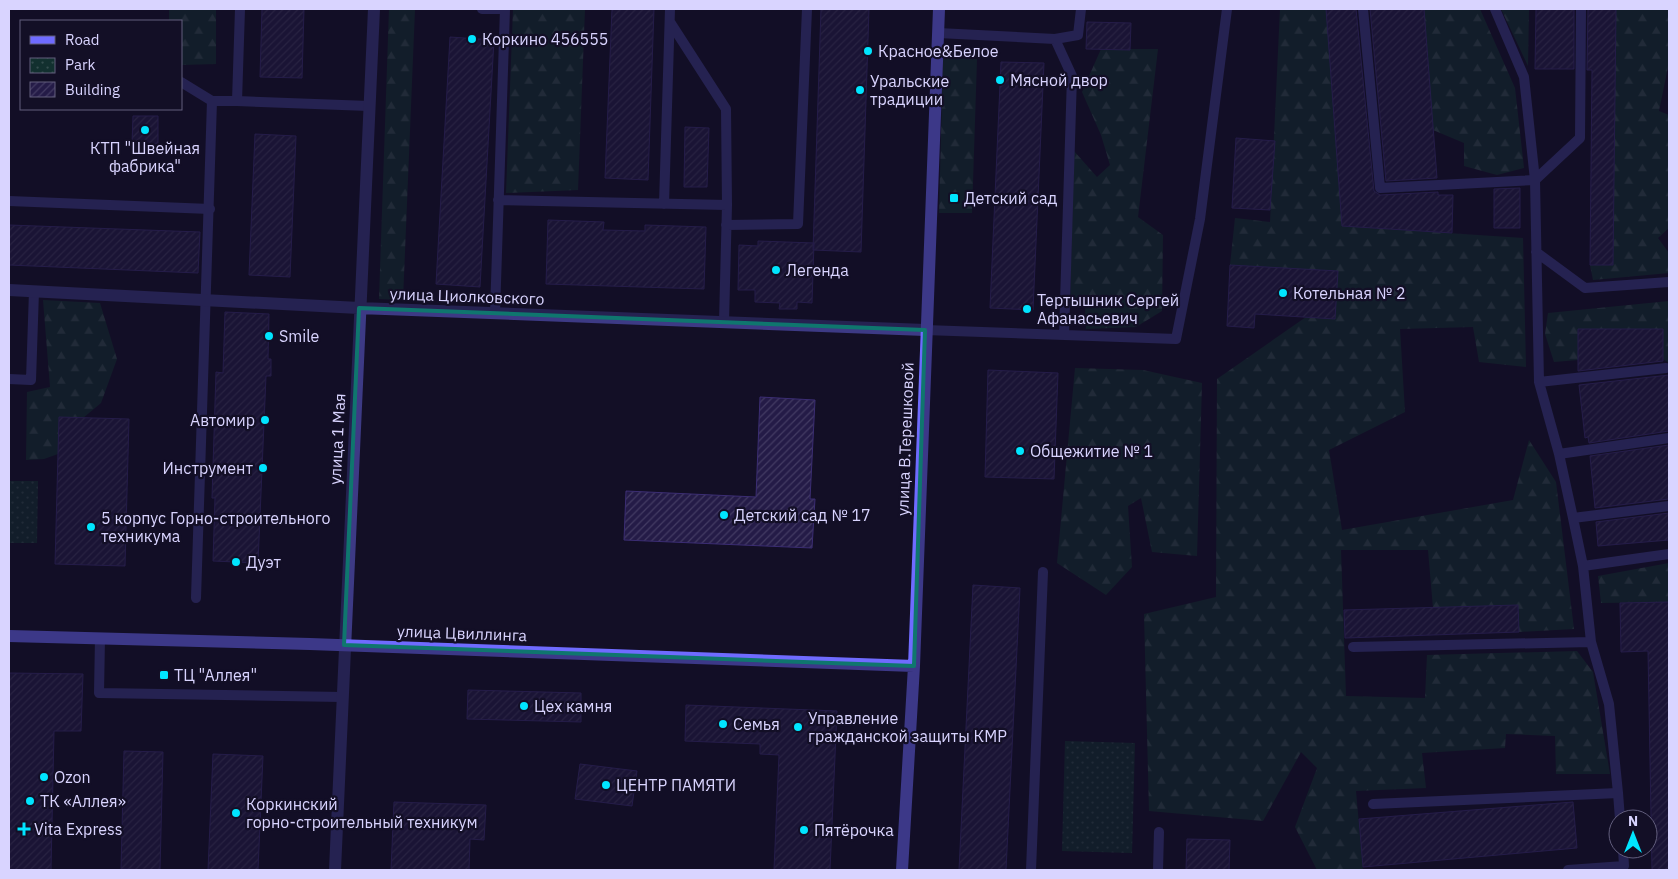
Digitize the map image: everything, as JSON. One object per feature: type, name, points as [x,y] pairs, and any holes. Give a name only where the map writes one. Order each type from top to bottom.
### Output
[{"type":"street","name":"улица 1 Мая","points":[[335,870],[374,9]]},
{"type":"street","name":"улица В.Терешковой","points":[[902,870],[914,666],[925,330],[939,9]]},
{"type":"street","name":"улица Циолковского","points":[[9,290],[360,308],[925,330]]},
{"type":"street","name":"улица Цвиллинга","points":[[9,636],[344,645],[914,666]]},
{"type":"lane","points":[[237,101],[240,9]]},
{"type":"lane","points":[[482,9],[505,9],[494,313]]},
{"type":"lane","points":[[664,204],[670,9]]},
{"type":"lane","points":[[726,225],[798,224],[807,9]]},
{"type":"lane","points":[[938,33],[1055,39],[1078,35],[1081,9]]},
{"type":"lane","points":[[925,330],[1176,338],[1200,220],[1227,9]]},
{"type":"lane","points":[[1363,9],[1380,188],[1535,180],[1580,138],[1581,9]]},
{"type":"lane","points":[[1495,9],[1524,78],[1535,180],[1539,382],[1559,454],[1583,566],[1591,642],[1608,704],[1619,809]]},
{"type":"lane","points":[[670,22],[726,109],[727,205],[724,322]]},
{"type":"lane","points":[[1055,39],[1072,76],[1064,335]]},
{"type":"lane","points":[[182,83],[212,101],[369,106]]},
{"type":"lane","points":[[196,598],[208,301],[212,101]]},
{"type":"lane","points":[[498,200],[727,205]]},
{"type":"lane","points":[[9,201],[210,209]]},
{"type":"lane","points":[[1536,252],[1585,288],[1669,282]]},
{"type":"lane","points":[[9,379],[31,380],[34,292]]},
{"type":"lane","points":[[1539,382],[1666,368]]},
{"type":"lane","points":[[1559,454],[1669,438]]},
{"type":"lane","points":[[1573,518],[1669,506]]},
{"type":"lane","points":[[1583,566],[1669,554]]},
{"type":"lane","points":[[1031,870],[1043,572]]},
{"type":"lane","points":[[100,638],[99,693],[342,697]]},
{"type":"lane","points":[[1353,647],[1591,642]]},
{"type":"lane","points":[[1374,804],[1618,793]]},
{"type":"lane","points":[[1158,870],[1159,832]]},
{"type":"lane","points":[[1568,870],[1624,868]]},
{"type":"highlighted area","points":[[359,308],[925,330],[914,666],[344,645]]},
{"type":"green space","points":[[169,9],[216,9],[216,64],[182,65],[182,20],[169,20]]},
{"type":"green space","points":[[389,9],[415,9],[403,300],[379,299]]},
{"type":"green space","points":[[513,9],[585,9],[578,190],[506,193]]},
{"type":"green space","points":[[1280,9],[1327,9],[1342,226],[1523,238],[1526,367],[1479,362],[1473,327],[1400,329],[1405,412],[1329,450],[1342,530],[1513,500],[1529,440],[1556,482],[1574,629],[1519,632],[1518,605],[1433,608],[1428,550],[1341,550],[1346,696],[1425,698],[1427,655],[1577,651],[1593,672],[1610,774],[1556,774],[1555,736],[1506,734],[1505,748],[1422,753],[1426,788],[1356,791],[1363,870],[1317,870],[1295,827],[1317,768],[1301,752],[1263,821],[1149,811],[1144,614],[1216,597],[1217,379],[1306,317],[1230,265],[1235,218],[1270,222]]},
{"type":"green space","points":[[1424,9],[1480,9],[1515,88],[1524,168],[1497,175],[1464,166],[1464,143],[1433,130]]},
{"type":"green space","points":[[1501,9],[1529,9],[1528,66]]},
{"type":"green space","points":[[1616,9],[1669,9],[1669,62],[1659,111],[1669,115],[1669,228],[1658,238],[1669,253],[1669,273],[1593,280],[1590,265],[1613,265]]},
{"type":"green space","points":[[1101,49],[1158,49],[1138,217],[1163,235],[1162,311],[1136,327],[1086,329],[1085,307],[1070,304],[1074,151],[1097,177],[1110,165],[1101,135],[1082,92]]},
{"type":"green space","points":[[943,58],[977,59],[972,213],[939,213]]},
{"type":"green space","points":[[43,300],[100,303],[117,359],[101,403],[83,418],[59,417],[58,454],[44,459],[26,460],[27,392],[50,387]]},
{"type":"green space","points":[[1669,301],[1669,363],[1663,359],[1663,329],[1578,329],[1578,360],[1554,362],[1545,334],[1548,313]]},
{"type":"green space","points":[[1075,368],[1143,370],[1202,383],[1197,556],[1152,552],[1141,498],[1128,506],[1132,567],[1106,595],[1057,563]]},
{"type":"green space","points":[[9,481],[38,481],[37,543],[9,543]]},
{"type":"green space","points":[[1669,563],[1669,602],[1601,603],[1598,576]]},
{"type":"green space","points":[[1065,741],[1135,743],[1132,853],[1062,851]]},
{"type":"building","points":[[262,9],[304,9],[302,78],[260,77]]},
{"type":"building","points":[[612,9],[654,9],[648,180],[605,178]]},
{"type":"building","points":[[821,9],[869,9],[861,252],[813,250]]},
{"type":"building","points":[[1326,9],[1356,9],[1374,191],[1380,195],[1438,192],[1438,195],[1453,195],[1452,233],[1342,226]]},
{"type":"building","points":[[1370,9],[1424,9],[1437,178],[1386,181]]},
{"type":"building","points":[[1536,9],[1574,9],[1574,69],[1535,69]]},
{"type":"building","points":[[1588,9],[1616,9],[1613,265],[1590,265],[1592,70],[1587,70]]},
{"type":"building","points":[[1087,22],[1131,23],[1130,50],[1086,49]]},
{"type":"building","points":[[450,37],[494,40],[480,287],[436,284]]},
{"type":"building","points":[[1001,62],[1044,63],[1033,310],[990,308]]},
{"type":"building","name":"КТП \"Швейная фабрика\"","points":[[133,116],[158,116],[158,144],[132,144]]},
{"type":"building","points":[[685,127],[709,128],[707,187],[684,187]]},
{"type":"building","points":[[255,134],[296,136],[290,277],[249,275]]},
{"type":"building","points":[[1236,138],[1275,141],[1270,210],[1232,208]]},
{"type":"building","points":[[1520,188],[1520,228],[1494,228],[1494,189]]},
{"type":"building","points":[[548,220],[604,222],[603,230],[645,231],[645,225],[706,227],[704,289],[546,284]]},
{"type":"building","points":[[9,225],[200,232],[198,273],[9,265]]},
{"type":"building","name":"Легенда","points":[[758,241],[814,243],[812,303],[797,302],[797,309],[779,309],[780,303],[755,302],[755,290],[738,290],[739,245],[758,246]]},
{"type":"building","name":"Котельная № 2","points":[[1230,265],[1338,271],[1335,319],[1255,314],[1254,328],[1227,326]]},
{"type":"building","points":[[225,312],[269,314],[268,359],[271,359],[271,376],[266,376],[258,563],[213,561],[215,498],[212,498],[216,372],[223,373]]},
{"type":"building","points":[[1578,329],[1663,329],[1663,361],[1578,371]]},
{"type":"building","name":"Общежитие № 1","points":[[988,370],[1058,373],[1054,479],[985,477]]},
{"type":"building","points":[[1669,375],[1669,431],[1589,443],[1588,437],[1585,438],[1579,385]]},
{"type":"building","points":[[760,397],[815,400],[810,499],[815,499],[812,548],[624,540],[626,491],[756,497]]},
{"type":"building","name":"5 корпус Горно-строительного техникума","points":[[59,417],[129,419],[125,566],[55,564]]},
{"type":"building","points":[[1669,445],[1669,499],[1595,508],[1590,456]]},
{"type":"building","points":[[1669,513],[1669,540],[1598,546],[1596,522]]},
{"type":"building","points":[[973,585],[1020,588],[1006,870],[959,870]]},
{"type":"building","points":[[1669,602],[1669,870],[1652,870],[1652,859],[1658,859],[1658,809],[1651,809],[1648,651],[1621,652],[1620,603]]},
{"type":"building","points":[[1518,605],[1519,632],[1345,638],[1344,610]]},
{"type":"building","name":"ТК «Аллея»","points":[[9,673],[83,674],[81,731],[54,731],[51,870],[9,870]]},
{"type":"building","name":"Цех камня","points":[[468,690],[581,693],[581,722],[467,719]]},
{"type":"building","points":[[686,705],[837,711],[830,870],[774,870],[779,755],[760,754],[760,744],[685,741]]},
{"type":"building","points":[[124,751],[163,752],[160,870],[121,869]]},
{"type":"building","name":"Коркинский горно-строительный техникум","points":[[213,754],[263,756],[258,870],[208,870]]},
{"type":"building","name":"ЦЕНТР ПАМЯТИ","points":[[580,764],[637,771],[632,806],[575,799]]},
{"type":"building","points":[[394,802],[486,805],[484,840],[470,839],[469,870],[391,870]]},
{"type":"building","points":[[1573,802],[1577,848],[1363,867],[1359,819]]},
{"type":"building","points":[[1187,839],[1230,840],[1229,870],[1186,870]]},
{"type":"place","name":"Коркино 456555","points":[[472,39]]},
{"type":"place","name":"Красное&Белое","points":[[868,51]]},
{"type":"place","name":"Мясной двор","points":[[1000,80]]},
{"type":"place","name":"Уральские традиции","points":[[860,90]]},
{"type":"place","name":"КТП \"Швейная фабрика\"","points":[[145,130]]},
{"type":"place","name":"Детский сад","points":[[954,198]]},
{"type":"place","name":"Легенда","points":[[776,270]]},
{"type":"place","name":"Котельная № 2","points":[[1283,293]]},
{"type":"place","name":"Тертышник Сергей Афанасьевич","points":[[1027,309]]},
{"type":"place","name":"Smile","points":[[269,336]]},
{"type":"place","name":"Автомир","points":[[265,420]]},
{"type":"place","name":"Общежитие № 1","points":[[1020,451]]},
{"type":"place","name":"Инструмент","points":[[263,468]]},
{"type":"place","name":"Детский сад № 17","points":[[724,515]]},
{"type":"place","name":"5 корпус Горно-строительного техникума","points":[[91,527]]},
{"type":"place","name":"Дуэт","points":[[236,562]]},
{"type":"place","name":"ТЦ \"Аллея\"","points":[[164,675]]},
{"type":"place","name":"Цех камня","points":[[524,706]]},
{"type":"place","name":"Семья","points":[[723,724]]},
{"type":"place","name":"Управление гражданской защиты КМР","points":[[798,727]]},
{"type":"place","name":"Ozon","points":[[44,777]]},
{"type":"place","name":"ЦЕНТР ПАМЯТИ","points":[[606,785]]},
{"type":"place","name":"ТК «Аллея»","points":[[30,801]]},
{"type":"place","name":"Коркинский горно-строительный техникум","points":[[236,813]]},
{"type":"place","name":"Vita Express","points":[[24,829]]},
{"type":"place","name":"Пятёрочка","points":[[804,830]]}]
